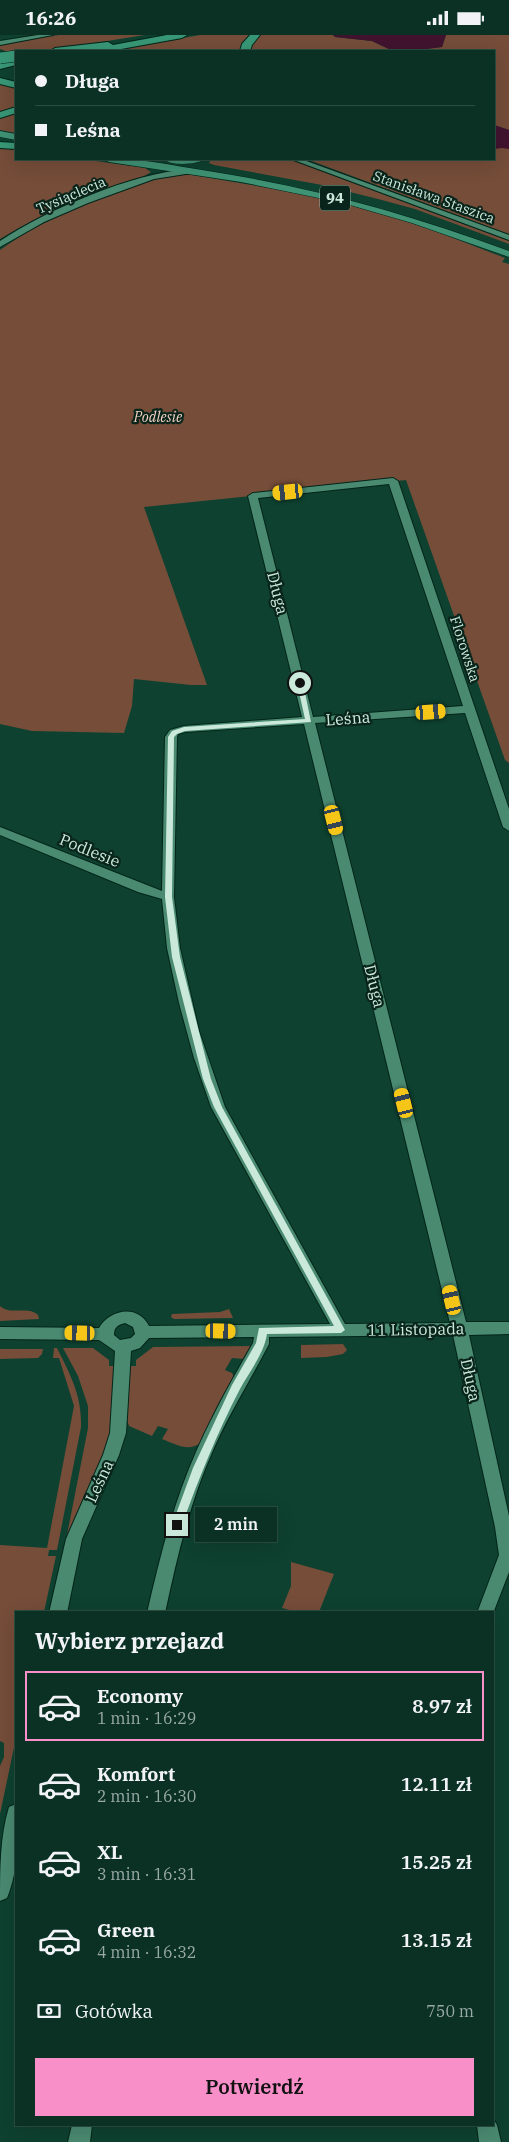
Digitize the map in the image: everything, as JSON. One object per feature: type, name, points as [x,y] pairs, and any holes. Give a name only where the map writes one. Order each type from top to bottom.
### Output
[{"type":"highway","points":[[96,49],[160,35]]},
{"type":"highway","points":[[76,50],[96,49],[182,35]]},
{"type":"highway","points":[[245,50],[247,43],[255,35]]},
{"type":"highway","points":[[0,58],[15,57]]},
{"type":"highway","points":[[0,66],[15,63]]},
{"type":"highway","points":[[0,70],[15,67]]},
{"type":"highway","points":[[0,81],[15,85]]},
{"type":"highway","points":[[0,115],[15,110]]},
{"type":"highway","points":[[0,145],[15,145]]},
{"type":"main road","points":[[0,134],[15,137]]},
{"type":"main road","points":[[0,140],[15,145]]},
{"type":"main road","name":"94","points":[[127,160],[164,161],[312,186],[377,201],[509,246]]},
{"type":"main road","points":[[164,161],[194,160]]},
{"type":"main road","points":[[205,160],[206,163],[220,170]]},
{"type":"main road","name":"94","points":[[145,161],[189,171],[274,185],[363,205],[410,219],[509,254]]},
{"type":"street","points":[[0,43],[50,35]]},
{"type":"street","points":[[0,52],[15,57]]},
{"type":"street","name":"Stanisława Staszica","points":[[298,160],[509,238]]},
{"type":"street","points":[[145,161],[155,170],[154,176]]},
{"type":"street","name":"Tysiąclecia","points":[[0,245],[30,226],[56,214],[154,176],[189,171]]},
{"type":"street","name":"Florowska","points":[[393,481],[509,827]]},
{"type":"street","name":"Długa","points":[[393,481],[253,496],[459,1329],[506,1542],[506,1566],[485,1611]]},
{"type":"street","name":"Leśna","points":[[341,1330],[218,1107],[207,1079],[176,957],[168,897],[171,737],[174,732],[184,729],[469,709]]},
{"type":"street","name":"Podlesie","points":[[0,831],[142,889],[168,897]]},
{"type":"street","points":[[125,1317],[138,1321],[143,1332],[139,1341],[123,1347],[109,1342],[105,1334],[106,1329],[113,1320],[125,1317]]},
{"type":"street","name":"11 Listopada","points":[[143,1332],[509,1328]]},
{"type":"street","points":[[156,1611],[177,1525],[189,1489],[214,1430],[261,1344],[262,1331]]},
{"type":"street","points":[[0,1333],[105,1334]]},
{"type":"street","name":"Leśna","points":[[58,1611],[74,1539],[83,1515],[107,1465],[118,1433],[123,1347]]},
{"type":"street","points":[[0,1891],[15,1818]]},
{"type":"street","points":[[79,2142],[82,2126]]},
{"type":"street","points":[[487,2126],[490,2142]]},
{"type":"green space","points":[[59,35],[145,35],[50,50],[15,50],[15,55],[0,49],[0,45],[14,41]]},
{"type":"green space","points":[[200,35],[252,35],[245,40],[241,50],[115,50]]},
{"type":"green space","points":[[259,35],[333,35],[335,37],[372,41],[391,50],[248,50],[249,46]]},
{"type":"green space","points":[[446,35],[509,35],[509,130],[495,125],[495,50],[418,50],[442,47]]},
{"type":"green space","points":[[0,83],[15,88],[15,107],[0,113]]},
{"type":"green space","points":[[15,112],[15,133],[0,130],[0,117]]},
{"type":"green space","points":[[509,132],[509,234],[309,160],[495,160],[495,136]]},
{"type":"green space","points":[[0,148],[15,150],[15,160],[89,160],[145,168],[151,172],[141,178],[51,213],[0,239]]},
{"type":"green space","points":[[210,160],[292,160],[509,241],[509,244],[415,209],[378,199],[322,185],[209,163]]},
{"type":"green space","points":[[179,173],[291,192],[377,212],[432,230],[505,258],[502,262],[509,264],[509,763],[505,760],[406,480],[144,507],[207,685],[134,679],[132,706],[124,733],[32,731],[0,724],[0,250],[19,237],[59,216],[122,190],[164,175]]},
{"type":"green space","points":[[0,1306],[9,1310],[34,1312],[38,1315],[39,1319],[0,1321]]},
{"type":"green space","points":[[229,1309],[233,1318],[174,1319],[171,1317],[172,1314],[220,1312]]},
{"type":"green space","points":[[343,1344],[347,1350],[343,1354],[301,1358],[301,1345]]},
{"type":"green space","points":[[252,1346],[244,1359],[232,1358],[225,1370],[232,1373],[234,1377],[201,1442],[197,1445],[182,1447],[162,1439],[168,1429],[158,1426],[152,1436],[129,1426],[127,1420],[129,1366],[136,1366],[136,1360],[153,1347]]},
{"type":"green space","points":[[54,1348],[57,1348],[75,1386],[80,1406],[81,1427],[57,1550],[49,1550],[48,1556],[56,1556],[44,1611],[15,1611],[15,1743],[0,1814],[0,1766],[4,1757],[4,1743],[0,1741],[0,1545],[47,1548],[74,1406],[59,1358],[53,1358]]},
{"type":"green space","points":[[63,1348],[93,1348],[109,1360],[109,1366],[115,1366],[113,1421],[109,1438],[101,1462],[76,1515],[64,1550],[88,1428],[88,1406],[78,1376]]},
{"type":"green space","points":[[0,1349],[43,1349],[42,1354],[38,1358],[0,1359]]},
{"type":"green space","points":[[291,1562],[334,1574],[319,1611],[293,1611],[282,1608],[291,1586]]},
{"type":"shaded area","points":[[333,35],[446,35],[442,47],[418,50],[391,50],[372,41],[335,37]]},
{"type":"shaded area","points":[[495,125],[509,130],[509,149],[495,149]]},
{"type":"route","points":[[177,1525],[197,1468],[214,1430],[261,1344],[262,1331],[341,1330],[218,1107],[207,1079],[182,985],[176,957],[168,897],[171,737],[174,732],[184,729],[309,720],[300,683]]}]
